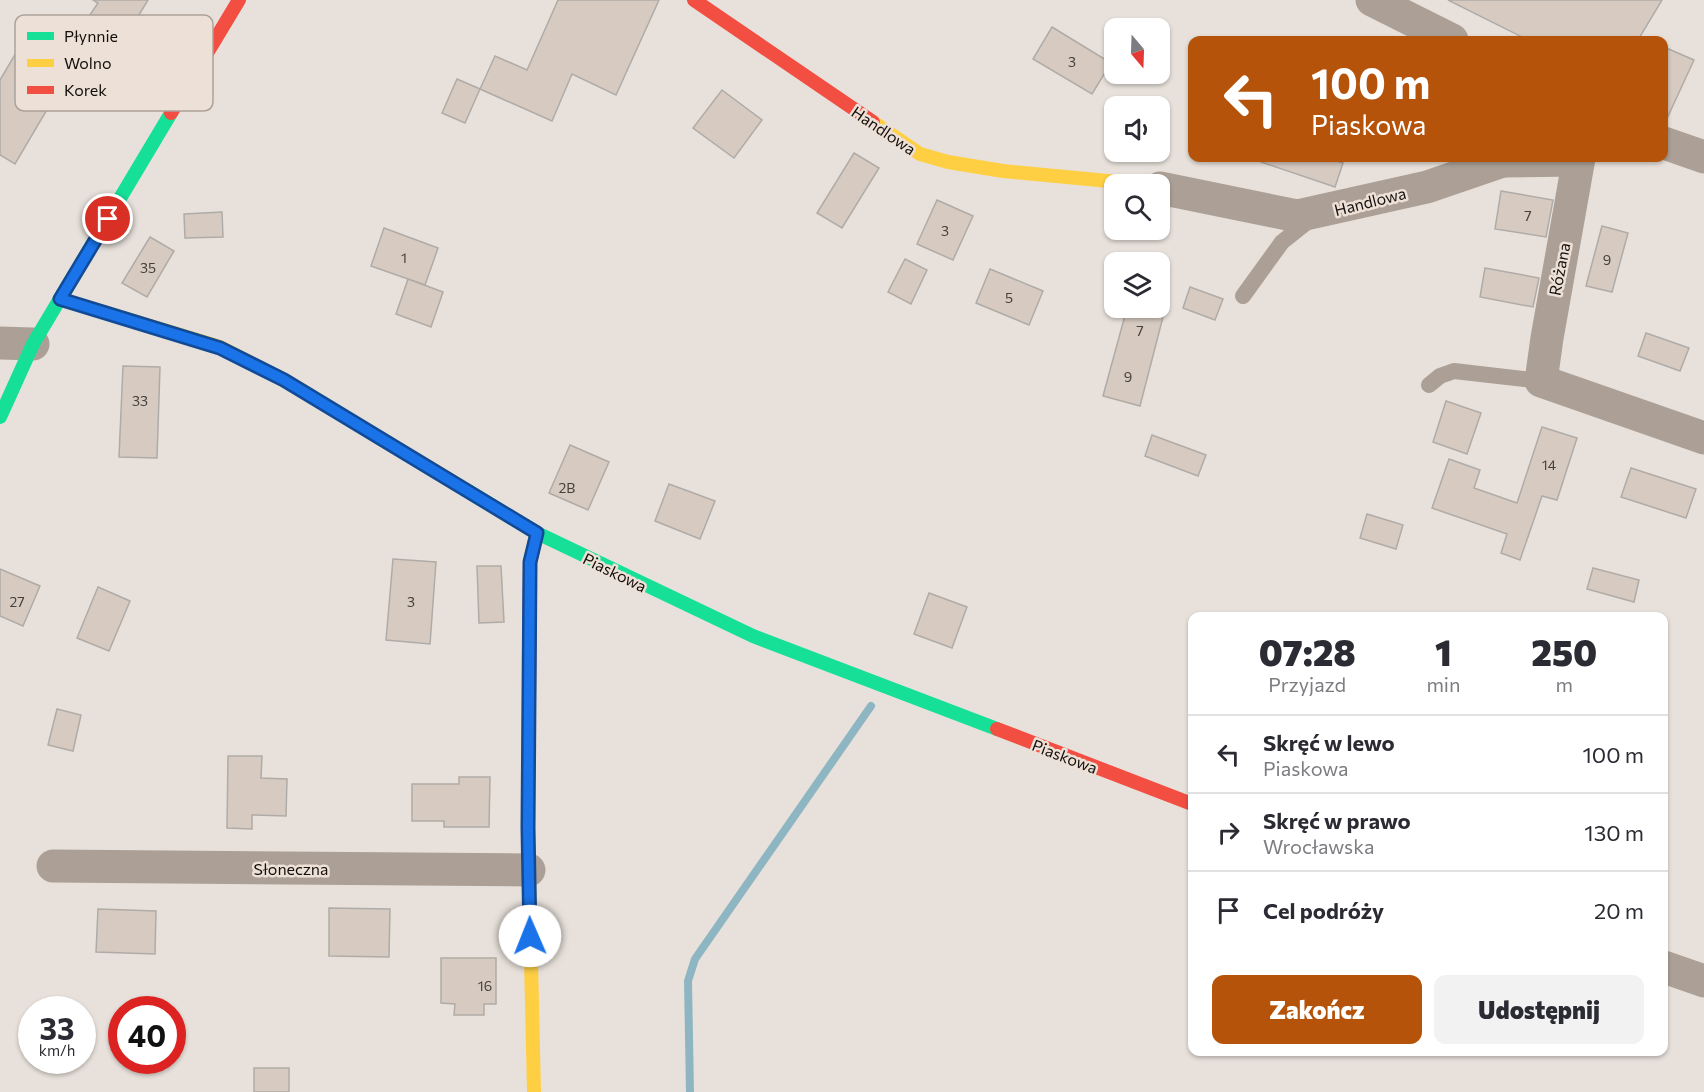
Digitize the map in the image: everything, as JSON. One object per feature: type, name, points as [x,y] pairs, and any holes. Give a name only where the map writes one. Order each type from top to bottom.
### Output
[{"type":"street","points":[[213,43],[239,0]]},
{"type":"street","name":"Handlowa","points":[[693,0],[920,154],[952,165],[1022,174],[1104,179]]},
{"type":"street","points":[[1372,0],[1444,36]]},
{"type":"street","points":[[0,417],[33,344],[173,111]]},
{"type":"street","points":[[1668,144],[1704,157]]},
{"type":"street","name":"Handlowa","points":[[1170,190],[1296,216],[1318,213],[1427,187],[1496,162]]},
{"type":"street","name":"Różana","points":[[1541,381],[1546,338],[1577,162]]},
{"type":"street","name":"Piaskowa","points":[[60,299],[155,326],[231,353],[284,380],[537,533],[753,636],[1188,802]]},
{"type":"street","points":[[0,343],[33,344]]},
{"type":"street","points":[[1541,381],[1704,438]]},
{"type":"street","points":[[534,1092],[529,870],[530,562],[537,533]]},
{"type":"street","name":"Słoneczna","points":[[53,866],[529,870]]},
{"type":"street","points":[[1668,968],[1704,981]]},
{"type":"lane","points":[[1243,296],[1282,242],[1318,213]]},
{"type":"lane","points":[[1429,385],[1440,376],[1454,371],[1541,381]]},
{"type":"building","points":[[93,0],[148,0],[139,15],[90,15],[98,3]]},
{"type":"building","points":[[558,0],[659,0],[616,95],[572,74],[552,121],[480,89],[495,56],[527,70]]},
{"type":"building","points":[[1448,0],[1662,0],[1640,36],[1520,36]]},
{"type":"building","points":[[1052,27],[1104,59],[1104,74],[1092,94],[1033,59]]},
{"type":"building","points":[[1668,49],[1694,60],[1668,116]]},
{"type":"building","points":[[15,54],[15,111],[46,111],[15,164],[0,155],[0,80]]},
{"type":"building","points":[[457,79],[480,89],[465,123],[442,113]]},
{"type":"building","points":[[722,90],[762,120],[734,158],[693,128]]},
{"type":"building","points":[[854,153],[879,168],[842,228],[817,213]]},
{"type":"building","points":[[1261,162],[1343,163],[1335,187]]},
{"type":"building","points":[[1501,191],[1553,200],[1546,237],[1495,229]]},
{"type":"building","points":[[937,200],[973,216],[953,260],[917,244]]},
{"type":"building","points":[[222,212],[223,237],[185,238],[184,214]]},
{"type":"building","points":[[1602,226],[1628,233],[1612,292],[1586,286]]},
{"type":"building","points":[[384,228],[438,248],[425,285],[371,266]]},
{"type":"building","points":[[150,237],[174,251],[147,297],[122,283]]},
{"type":"building","points":[[905,259],[927,270],[911,304],[888,292]]},
{"type":"building","points":[[1485,268],[1539,278],[1533,307],[1480,297]]},
{"type":"building","points":[[990,269],[1043,291],[1029,325],[976,303]]},
{"type":"building","points":[[408,279],[443,292],[431,327],[396,314]]},
{"type":"building","points":[[1190,287],[1223,299],[1215,320],[1183,308]]},
{"type":"building","points":[[1124,318],[1163,318],[1140,406],[1103,396]]},
{"type":"building","points":[[1646,333],[1689,348],[1680,371],[1638,356]]},
{"type":"building","points":[[123,366],[160,367],[157,458],[119,457]]},
{"type":"building","points":[[1446,401],[1481,413],[1467,454],[1433,442]]},
{"type":"building","points":[[1542,427],[1577,438],[1557,500],[1542,496],[1520,560],[1501,553],[1507,534],[1432,508],[1449,459],[1480,470],[1474,488],[1517,503]]},
{"type":"building","points":[[1152,435],[1206,455],[1198,476],[1145,456]]},
{"type":"building","points":[[570,445],[609,462],[588,510],[549,493]]},
{"type":"building","points":[[1631,468],[1696,489],[1686,518],[1621,497]]},
{"type":"building","points":[[669,484],[715,501],[700,539],[655,521]]},
{"type":"building","points":[[1367,514],[1403,525],[1396,549],[1360,538]]},
{"type":"building","points":[[393,559],[436,562],[430,644],[386,640]]},
{"type":"building","points":[[477,566],[501,566],[504,622],[479,623]]},
{"type":"building","points":[[1593,568],[1639,580],[1634,602],[1587,589]]},
{"type":"building","points":[[0,569],[40,586],[23,626],[0,616]]},
{"type":"building","points":[[98,587],[130,601],[109,651],[77,638]]},
{"type":"building","points":[[929,593],[967,607],[952,648],[914,634]]},
{"type":"building","points":[[57,709],[81,715],[73,751],[48,745]]},
{"type":"building","points":[[228,756],[262,756],[261,778],[287,779],[286,816],[252,815],[252,829],[227,828]]},
{"type":"building","points":[[459,777],[490,777],[489,827],[444,827],[444,821],[412,821],[412,784],[459,784]]},
{"type":"building","points":[[329,908],[390,909],[389,957],[329,956]]},
{"type":"building","points":[[98,909],[156,911],[155,954],[96,952]]},
{"type":"building","points":[[441,958],[496,958],[496,1004],[484,1004],[484,1015],[454,1015],[455,1004],[441,1003]]},
{"type":"building","points":[[254,1068],[289,1068],[289,1092],[254,1092]]},
{"type":"waterway","points":[[690,1092],[688,981],[695,959],[871,706]]},
{"type":"traffic: fast","points":[[0,417],[33,344],[171,113]]},
{"type":"traffic: fast","points":[[468,491],[537,533],[753,636],[997,729]]},
{"type":"traffic: slow","points":[[873,122],[920,154],[948,162],[1003,171],[1104,181]]},
{"type":"traffic: slow","points":[[60,299],[220,347],[284,380],[468,491]]},
{"type":"traffic: slow","points":[[529,701],[528,828],[534,1092]]},
{"type":"traffic: jam","points":[[213,43],[239,0]]},
{"type":"traffic: jam","points":[[694,0],[873,122]]},
{"type":"traffic: jam","points":[[529,701],[530,563],[537,533]]},
{"type":"traffic: jam","points":[[997,729],[1188,802]]},
{"type":"route","points":[[108,219],[60,299],[155,326],[220,348],[284,380],[537,533],[530,562],[528,828],[530,936]]}]
